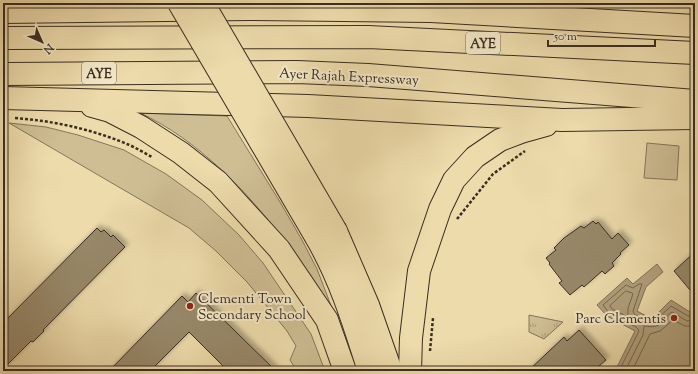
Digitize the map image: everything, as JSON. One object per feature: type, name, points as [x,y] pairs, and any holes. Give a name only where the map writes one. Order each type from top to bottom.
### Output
[{"type":"highway","points":[[15,3],[43,11]]},
{"type":"highway","points":[[180,3],[326,234],[368,305],[391,371]]},
{"type":"highway","points":[[203,3],[326,234],[330,261],[350,310],[369,371]]},
{"type":"highway","points":[[3,12],[248,9],[431,11],[695,26]]},
{"type":"highway","name":"AYE","points":[[3,38],[368,37],[695,53]]},
{"type":"highway","name":"Ayer Rajah Expressway","points":[[3,74],[297,72],[368,75],[695,101]]},
{"type":"highway","points":[[72,100],[110,111],[141,127],[181,154],[218,182],[279,249],[299,278],[327,320],[345,371]]},
{"type":"highway","points":[[5,107],[72,100],[308,106],[562,120],[695,118]]},
{"type":"highway","points":[[410,371],[410,338],[419,271],[440,209],[454,180],[475,157],[500,140],[562,120]]},
{"type":"path","points":[[5,107],[46,120],[81,128],[128,144],[158,160]]},
{"type":"path","points":[[455,225],[458,218],[492,174],[526,150]]},
{"type":"path","points":[[430,351],[434,314]]},
{"type":"green space","points":[[140,113],[227,116],[302,240],[317,269],[335,316],[293,252],[256,205],[239,187],[201,152],[182,137]]},
{"type":"green space","points":[[9,123],[46,127],[78,135],[124,150],[166,174],[202,200],[239,235],[263,263],[311,334],[325,371],[297,371],[290,360],[296,346],[287,331],[247,282],[216,251],[189,228]]},
{"type":"green space","points":[[647,143],[679,146],[677,180],[644,178]]},
{"type":"green space","points":[[529,315],[563,322],[544,339],[529,332]]},
{"type":"water","name":"Parc Clementis","points":[[657,264],[663,272],[646,287],[637,311],[652,319],[671,300],[690,312],[695,311],[695,364],[686,371],[615,371],[635,331],[607,316],[597,305],[627,278],[633,284]]},
{"type":"building","points":[[593,221],[596,224],[598,222],[612,239],[618,233],[629,245],[612,263],[614,266],[605,274],[602,271],[584,287],[582,285],[570,295],[559,283],[562,281],[546,258],[556,250],[554,248],[564,238],[581,226],[584,228]]},
{"type":"building","points":[[97,228],[101,232],[104,230],[111,237],[113,235],[125,247],[33,342],[31,341],[3,369],[3,323]]},
{"type":"building","points":[[695,252],[695,296],[674,271]]},
{"type":"building","points":[[196,293],[276,371],[228,371],[189,332],[150,371],[109,371],[182,296],[188,302]]},
{"type":"building","points":[[579,330],[606,360],[593,371],[528,371],[564,337],[567,341]]},
{"type":"place","name":"Clementi Town Secondary School","points":[[190,306]]},
{"type":"place","name":"Parc Clementis","points":[[674,318]]}]
